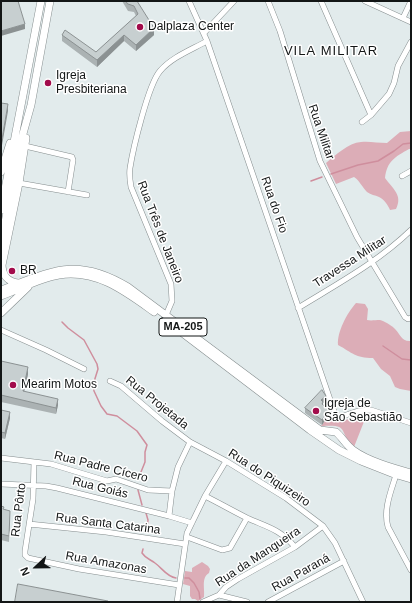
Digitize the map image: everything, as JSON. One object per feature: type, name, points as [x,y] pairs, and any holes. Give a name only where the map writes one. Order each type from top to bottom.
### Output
[{"type":"main road","points":[[1,210],[41,1]]},
{"type":"main road","points":[[19,283],[12,282],[7,278],[2,267],[50,1]]},
{"type":"main road","points":[[1,244],[19,148],[31,104]]},
{"type":"main road","points":[[1,172],[19,116]]},
{"type":"main road","name":"MA-205","points":[[19,283],[58,270],[80,269],[100,273],[119,282],[166,315],[317,428],[324,431],[332,431]]},
{"type":"main road","name":"MA-205","points":[[31,284],[54,276],[71,274],[94,277],[114,285],[164,319],[330,444],[361,461],[396,475],[411,479]]},
{"type":"main road","points":[[1,290],[19,283]]},
{"type":"main road","points":[[1,296],[31,284]]},
{"type":"main road","points":[[1,314],[31,284]]},
{"type":"main road","points":[[339,434],[340,438],[338,442],[335,444],[330,444],[327,437],[328,433],[332,431],[336,432],[339,434],[347,445],[357,453],[382,464],[411,473]]},
{"type":"street","name":"Rua do Fio","points":[[189,1],[207,41],[335,414],[342,416],[364,409],[411,423]]},
{"type":"street","points":[[204,33],[234,1]]},
{"type":"street","name":"Rua Militar","points":[[268,1],[280,31],[320,161],[357,237],[406,318],[411,318]]},
{"type":"street","points":[[321,1],[371,115]]},
{"type":"street","points":[[365,1],[411,22]]},
{"type":"street","points":[[403,18],[411,1]]},
{"type":"street","name":"Rua Três de Janeiro","points":[[166,315],[172,301],[171,284],[131,187],[130,170],[144,112],[153,84],[159,72],[181,55],[207,41]]},
{"type":"street","points":[[362,122],[371,115],[392,91],[398,66],[411,42]]},
{"type":"street","points":[[25,146],[72,156],[73,160],[68,192]]},
{"type":"street","points":[[402,176],[411,170]]},
{"type":"street","points":[[18,183],[87,195]]},
{"type":"street","name":"Travessa Militar","points":[[298,308],[372,262],[398,243],[411,230]]},
{"type":"street","points":[[1,330],[84,369]]},
{"type":"street","name":"Rua Projetada","points":[[110,381],[121,386],[162,421],[190,442]]},
{"type":"street","points":[[169,516],[172,491],[178,467],[190,442]]},
{"type":"street","name":"Rua do Piquizeiro","points":[[190,442],[226,461],[286,498],[323,526],[335,543],[363,602]]},
{"type":"street","name":"Rua Padre Cícero","points":[[1,458],[51,464],[107,481],[116,479],[148,490],[172,491]]},
{"type":"street","points":[[177,602],[186,537],[205,496],[226,461]]},
{"type":"street","name":"Rua Pôrto","points":[[30,559],[25,555],[25,551],[33,486],[34,462]]},
{"type":"street","points":[[396,475],[387,508],[386,520],[388,527],[411,570]]},
{"type":"street","name":"Rua Goiás","points":[[1,484],[57,488],[192,523]]},
{"type":"street","points":[[205,496],[247,518],[278,531],[287,538],[294,547]]},
{"type":"street","points":[[186,537],[222,550],[228,550],[247,518]]},
{"type":"street","name":"Rua Santa Catarina","points":[[29,524],[106,532],[185,544]]},
{"type":"street","name":"Rua da Mangueira","points":[[204,602],[219,595],[232,583],[294,547],[323,526]]},
{"type":"street","name":"Rua Amazonas","points":[[30,559],[79,569],[179,585]]},
{"type":"street","name":"Rua Paraná","points":[[268,602],[344,561]]},
{"type":"street","points":[[219,595],[247,602]]},
{"type":"shaded area","points":[[411,131],[411,149],[392,160],[386,172],[385,178],[398,196],[398,204],[396,209],[390,210],[383,199],[367,192],[354,177],[336,184],[326,163],[342,150],[361,142],[387,143],[400,132]]},
{"type":"shaded area","points":[[356,303],[365,304],[368,309],[367,320],[383,321],[394,328],[403,339],[411,341],[411,391],[395,387],[390,376],[381,369],[373,358],[358,356],[338,345],[339,334],[343,323]]},
{"type":"shaded area","points":[[331,412],[335,419],[339,420],[347,420],[359,415],[367,414],[354,447],[340,428],[336,426],[321,426]]},
{"type":"shaded area","points":[[202,562],[210,569],[204,580],[204,597],[198,601],[192,599],[190,596],[190,586],[183,584],[185,571],[192,572],[192,568]]},
{"type":"building","points":[[1,1],[18,1],[25,24],[1,31]]},
{"type":"building","points":[[126,1],[137,1],[154,28],[136,45],[124,35],[97,60],[62,35],[65,30],[96,52],[138,14],[134,6],[128,4]]},
{"type":"building","points":[[1,103],[8,104],[1,145]]},
{"type":"building","name":"Mearim Motos","points":[[1,361],[28,367],[23,391],[58,399],[56,408],[1,395]]},
{"type":"building","points":[[322,390],[326,396],[321,400],[323,402],[322,404],[329,410],[322,420],[305,408]]},
{"type":"building","points":[[1,410],[10,412],[5,433],[1,432]]},
{"type":"building","points":[[1,506],[4,507],[3,509],[10,511],[9,536],[1,534]]},
{"type":"building","points":[[18,584],[108,601],[15,602]]},
{"type":"waterway","points":[[331,174],[358,165],[378,161],[403,144],[411,143]]},
{"type":"waterway","points":[[311,181],[322,177]]},
{"type":"waterway","points":[[62,322],[84,340],[97,364],[98,369],[93,385],[94,391],[101,406],[107,414],[117,416],[137,431],[147,445],[145,462],[141,472]]},
{"type":"waterway","points":[[383,346],[402,359],[411,360]]},
{"type":"waterway","points":[[138,490],[142,505]]},
{"type":"waterway","points":[[146,513],[148,520],[147,528]]},
{"type":"waterway","points":[[143,549],[142,553],[145,557],[155,563],[167,574],[176,578]]},
{"type":"waterway","points":[[185,578],[189,578],[194,583],[199,592],[200,599]]},
{"type":"place","name":"Dalplaza Center","points":[[140,27]]},
{"type":"place","name":"Igreja Presbiteriana","points":[[48,83]]},
{"type":"place","name":"BR","points":[[12,271]]},
{"type":"place","name":"Mearim Motos","points":[[13,385]]},
{"type":"place","name":"Igreja de São Sebastião","points":[[316,411]]},
{"type":"district","name":"VILA MILITAR","points":[[331,51]]}]
